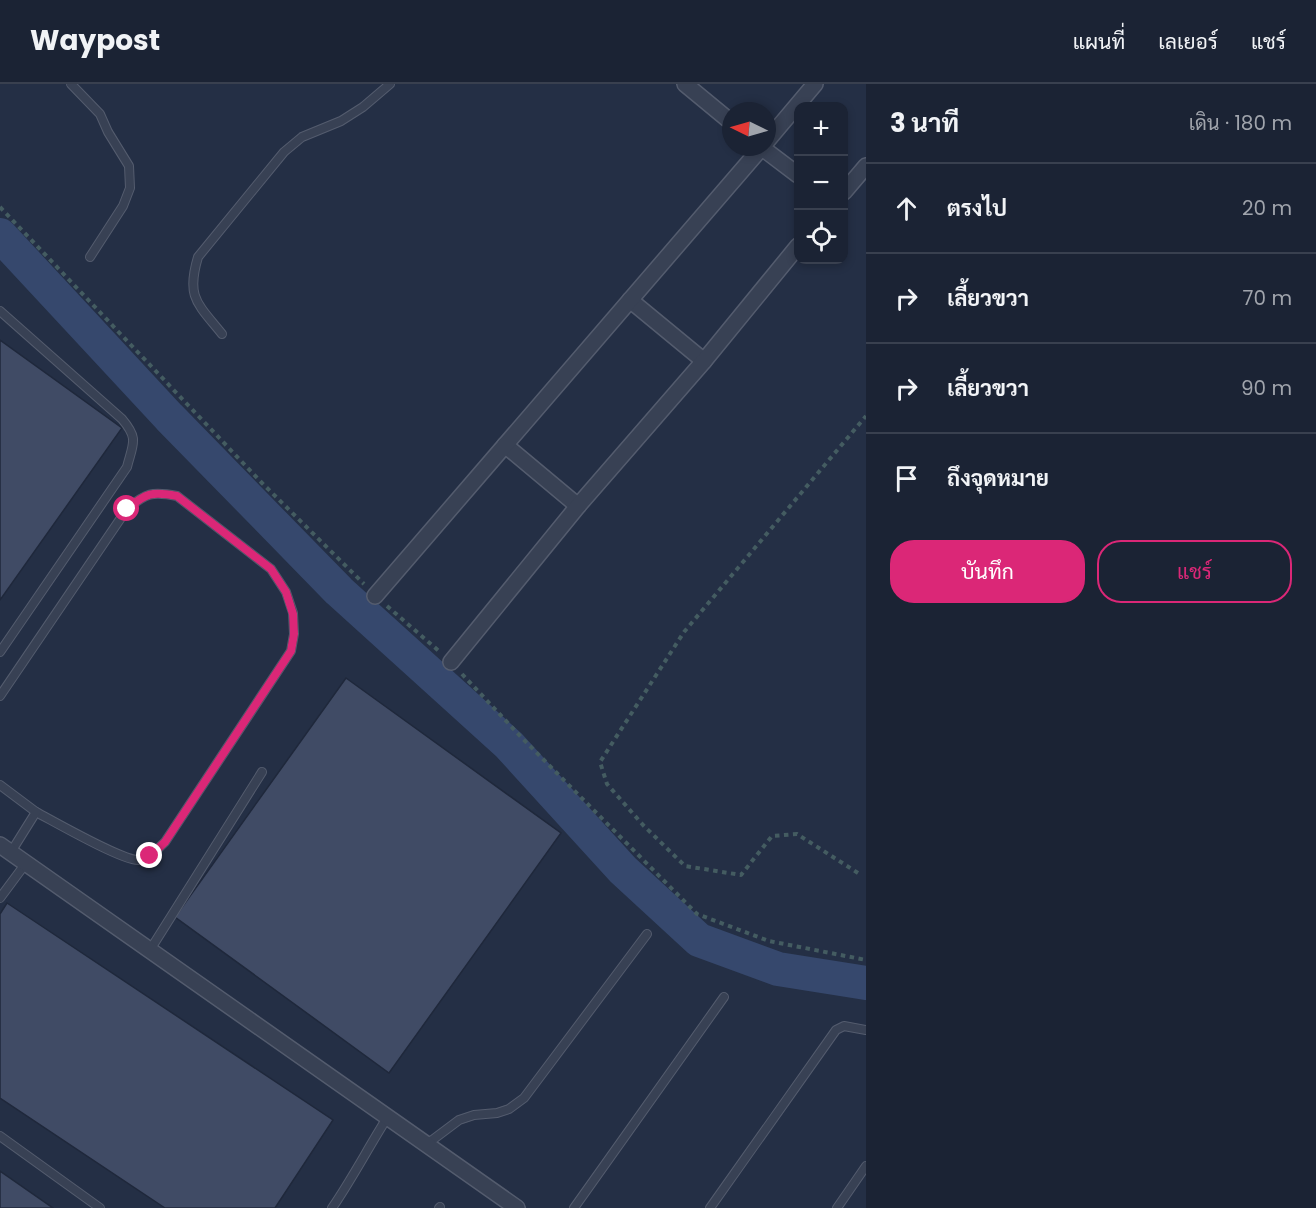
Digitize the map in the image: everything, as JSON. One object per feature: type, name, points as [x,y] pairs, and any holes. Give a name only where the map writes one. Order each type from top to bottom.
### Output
[{"type":"street","points":[[685,84],[722,115]]},
{"type":"street","points":[[776,130],[815,84]]},
{"type":"street","points":[[375,596],[753,156]]},
{"type":"street","points":[[773,156],[794,172]]},
{"type":"street","points":[[848,186],[866,166]]},
{"type":"street","points":[[451,662],[578,506],[704,361],[794,251]]},
{"type":"street","points":[[630,300],[704,361]]},
{"type":"street","points":[[505,445],[578,506]]},
{"type":"street","points":[[5,848],[517,1208]]},
{"type":"lane","points":[[71,84],[100,114],[129,166],[130,188],[123,206],[90,257]]},
{"type":"lane","points":[[222,334],[199,306],[193,291],[192,278],[198,257],[284,152],[302,137],[341,121],[363,107],[390,84]]},
{"type":"lane","points":[[0,311],[122,420],[132,432],[133,444],[127,467],[0,652]]},
{"type":"lane","points":[[0,696],[127,509],[144,495],[162,493],[177,496],[271,569],[286,592],[293,614],[294,634],[291,651],[165,842],[150,856],[138,860],[121,855],[36,812],[0,785]]},
{"type":"lane","points":[[150,950],[261,772]]},
{"type":"lane","points":[[5,848],[36,812]]},
{"type":"lane","points":[[0,898],[26,863]]},
{"type":"lane","points":[[425,1145],[459,1120],[509,1109],[524,1098],[647,934]]},
{"type":"lane","points":[[574,1208],[724,997]]},
{"type":"lane","points":[[710,1208],[836,1030],[844,1026],[866,1030]]},
{"type":"lane","points":[[332,1208],[352,1180],[365,1153],[387,1118]]},
{"type":"lane","points":[[0,1136],[100,1208]]},
{"type":"lane","points":[[837,1208],[866,1166]]},
{"type":"path","points":[[0,207],[262,483],[375,596],[451,662],[522,738],[696,914],[769,941],[866,960]]},
{"type":"path","points":[[858,873],[797,834],[772,836],[741,875],[685,866],[643,825],[607,784],[600,762],[684,632],[866,416]]},
{"type":"building","points":[[0,340],[122,428],[0,600]]},
{"type":"building","points":[[346,678],[561,833],[389,1073],[175,917]]},
{"type":"building","points":[[7,903],[333,1120],[275,1208],[165,1208],[0,1098],[0,914]]},
{"type":"building","points":[[0,1171],[53,1208],[0,1208]]},
{"type":"waterway","points":[[0,235],[169,417],[339,591],[509,745],[623,870],[699,940],[778,969],[866,983]]},
{"type":"route","points":[[127,509],[144,495],[162,493],[177,496],[271,569],[286,592],[293,614],[294,634],[291,651],[165,842],[150,856]]}]
